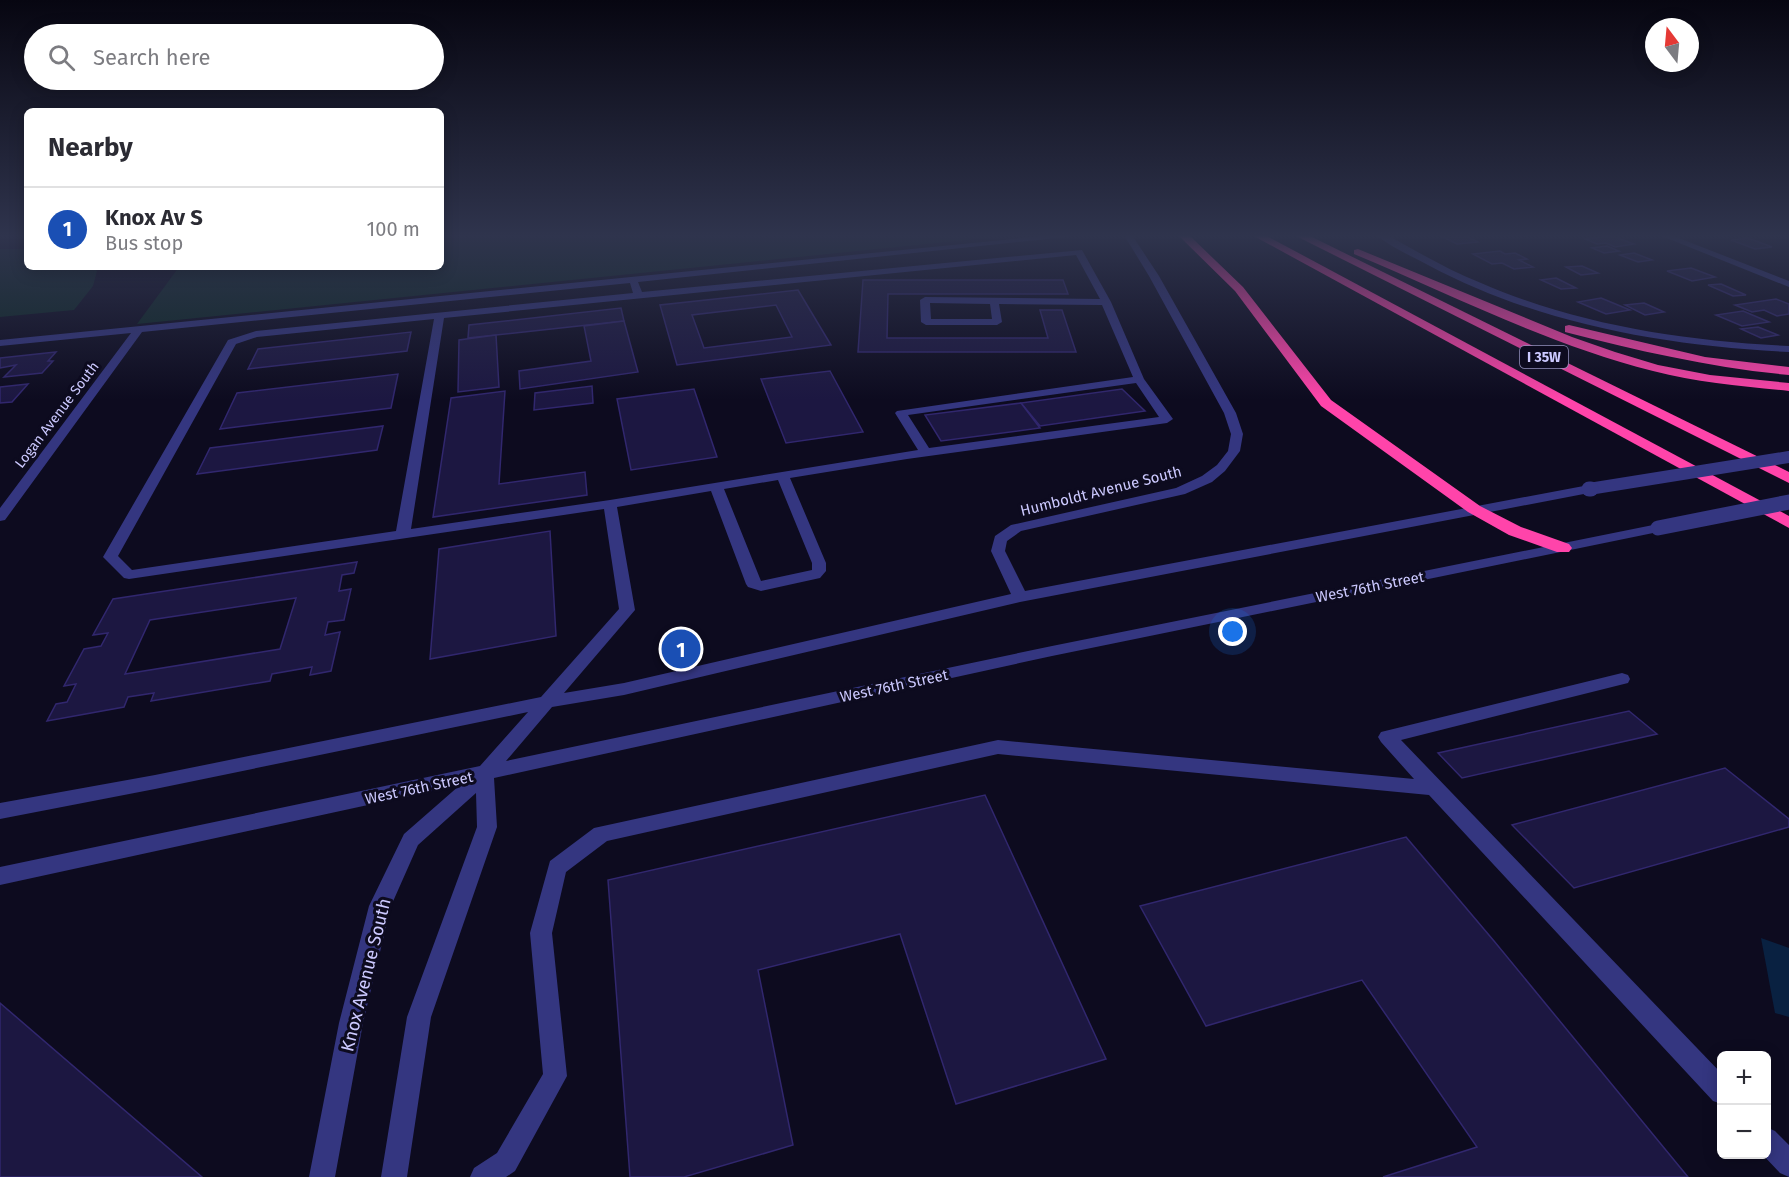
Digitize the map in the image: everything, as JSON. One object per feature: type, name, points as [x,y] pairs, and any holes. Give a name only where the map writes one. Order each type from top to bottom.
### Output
[{"type":"highway","points":[[1240,290],[1326,403],[1474,510],[1515,531],[1563,548]]},
{"type":"highway","name":"I 35W","points":[[1358,290],[1789,523]]},
{"type":"highway","name":"I 35W","points":[[1410,290],[1789,478]]},
{"type":"highway","points":[[1450,290],[1568,340],[1656,368],[1710,379],[1789,387]]},
{"type":"highway","points":[[1486,305],[1641,347],[1720,363],[1789,371]]},
{"type":"street","points":[[0,343],[535,290]]},
{"type":"street","points":[[637,290],[639,295]]},
{"type":"street","points":[[691,290],[256,334],[232,342],[110,557],[129,575],[1167,419],[1139,379],[1099,290]]},
{"type":"street","name":"Humboldt Avenue South","points":[[1020,597],[998,551],[1000,539],[1016,528],[1180,491],[1207,479],[1221,468],[1234,451],[1237,434],[1230,413],[1162,290]]},
{"type":"street","points":[[1488,290],[1558,312],[1653,334],[1722,344],[1789,349]]},
{"type":"street","points":[[994,301],[997,322],[926,322],[926,300],[1106,302]]},
{"type":"street","points":[[403,534],[439,316]]},
{"type":"street","name":"Logan Avenue South","points":[[0,517],[138,330]]},
{"type":"street","points":[[927,454],[901,413],[1139,379]]},
{"type":"street","points":[[0,811],[156,782],[546,702],[624,689],[1020,597],[1589,489],[1789,457]]},
{"type":"street","points":[[716,486],[753,584],[760,586],[815,575],[819,571],[819,562],[783,476]]},
{"type":"street","name":"West 76th Street","points":[[0,876],[1052,651],[1789,502]]},
{"type":"street","name":"Knox Avenue South","points":[[322,1177],[351,1023],[380,906],[411,840],[484,774],[627,610],[610,504]]},
{"type":"street","points":[[1622,679],[1387,737],[1717,1087]]},
{"type":"street","points":[[483,1177],[506,1162],[555,1076],[541,933],[557,867],[601,834],[998,747],[1434,788]]},
{"type":"street","points":[[394,1177],[419,1017],[487,827],[484,774]]},
{"type":"street","points":[[1771,1144],[1789,1164]]},
{"type":"green space","points":[[0,290],[90,290],[74,310],[0,317]]},
{"type":"green space","points":[[162,290],[473,290],[137,324]]},
{"type":"water","points":[[1761,938],[1789,948],[1789,1017],[1775,1013]]},
{"type":"building","points":[[798,290],[831,345],[677,365],[660,305]],"holes":[[[776,305],[792,337],[704,348],[692,315]]]},
{"type":"building","points":[[862,290],[1067,290],[1068,294],[888,294],[887,338],[1048,338],[1040,310],[1062,310],[1076,352],[858,352]]},
{"type":"building","points":[[1719,290],[1734,290],[1746,295],[1733,296]]},
{"type":"building","points":[[1601,298],[1630,310],[1606,314],[1578,302]]},
{"type":"building","points":[[1776,299],[1789,304],[1789,314],[1777,316],[1764,310],[1752,312],[1735,305]]},
{"type":"building","points":[[1644,303],[1664,312],[1645,315],[1625,305]]},
{"type":"building","points":[[621,308],[624,321],[468,338],[469,325]]},
{"type":"building","points":[[1743,311],[1769,322],[1742,326],[1716,315]]},
{"type":"building","points":[[624,321],[638,372],[520,389],[519,371],[591,361],[584,326]]},
{"type":"building","points":[[1758,327],[1778,335],[1761,338],[1741,329]]},
{"type":"building","points":[[411,332],[407,351],[248,369],[258,349]]},
{"type":"building","points":[[496,335],[499,387],[458,392],[459,340]]},
{"type":"building","points":[[56,352],[48,361],[53,361],[42,373],[4,377],[16,365],[0,368],[0,358]]},
{"type":"building","points":[[830,371],[863,432],[786,443],[761,379]]},
{"type":"building","points":[[398,374],[391,408],[220,429],[237,393]]},
{"type":"building","points":[[28,384],[12,402],[0,403],[0,387]]},
{"type":"building","points":[[592,386],[593,403],[534,410],[535,393]]},
{"type":"building","points":[[694,389],[717,457],[631,470],[617,399]]},
{"type":"building","points":[[1122,389],[1145,411],[1040,426],[1021,403]]},
{"type":"building","points":[[505,391],[499,484],[585,472],[587,495],[433,517],[451,398]]},
{"type":"building","points":[[1021,403],[1040,428],[941,441],[925,415]]},
{"type":"building","points":[[383,426],[377,450],[197,474],[210,448]]},
{"type":"building","points":[[550,531],[556,636],[430,659],[439,549]]},
{"type":"building","points":[[357,562],[354,573],[342,575],[339,591],[351,589],[344,620],[328,622],[325,635],[340,632],[331,671],[310,675],[312,667],[272,674],[270,681],[151,701],[154,693],[128,697],[124,707],[47,721],[56,704],[67,702],[76,684],[64,686],[84,649],[101,646],[108,633],[93,635],[113,599]],"holes":[[[296,598],[280,649],[125,674],[150,620]]]},
{"type":"building","points":[[1629,711],[1657,734],[1462,778],[1438,753]]},
{"type":"building","points":[[1725,768],[1789,819],[1789,827],[1574,888],[1512,825]]},
{"type":"building","points":[[985,795],[1106,1059],[956,1104],[900,934],[758,970],[793,1145],[684,1177],[630,1177],[608,880]]},
{"type":"building","points":[[1406,837],[1688,1177],[1383,1177],[1477,1147],[1362,980],[1206,1026],[1140,906]]},
{"type":"building","points":[[0,1003],[202,1177],[0,1177]]},
{"type":"place","name":"Knox Av S","points":[[681,649]]}]
